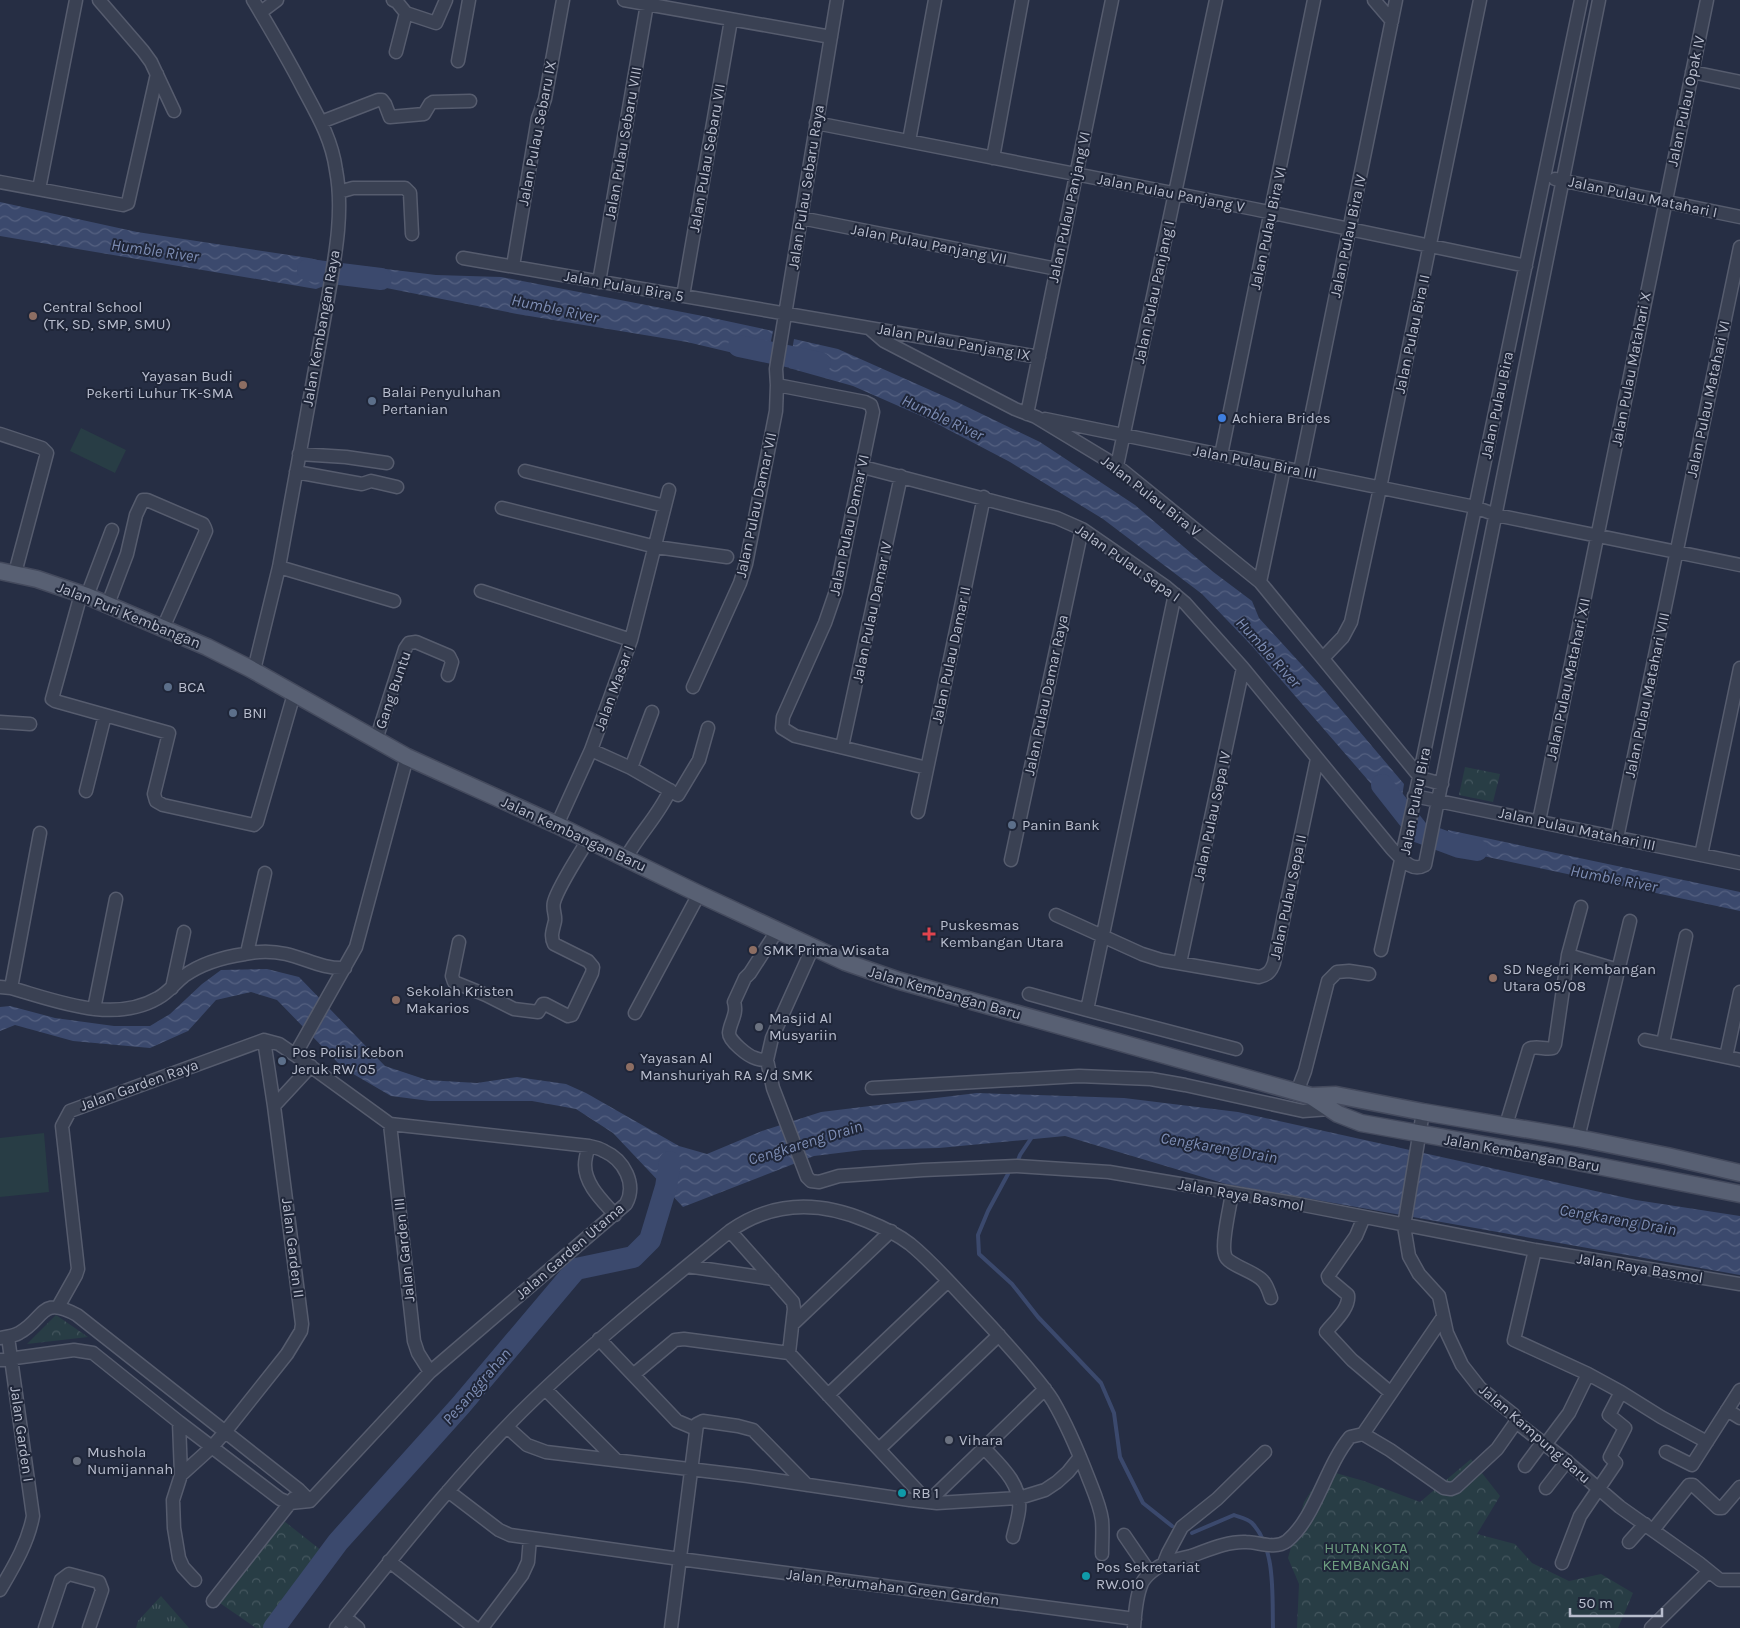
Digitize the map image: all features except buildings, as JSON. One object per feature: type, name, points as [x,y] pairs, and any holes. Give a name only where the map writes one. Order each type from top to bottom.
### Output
[{"type":"main road","name":"Jalan Puri Kembangan","points":[[8,572],[108,604],[254,670]]},
{"type":"main road","name":"Jalan Kembangan Baru","points":[[254,670],[407,757],[557,825],[813,948],[900,981],[1304,1094],[1336,1095],[1423,1112],[1578,1138],[1740,1173]]},
{"type":"main road","name":"Jalan Kembangan Baru","points":[[1304,1094],[1349,1119],[1419,1140],[1555,1158],[1740,1194]]},
{"type":"street","points":[[39,189],[76,0]]},
{"type":"street","points":[[99,0],[143,51],[157,74],[174,111]]},
{"type":"street","name":"Jalan Kembangan Raya","points":[[254,0],[321,122],[331,145],[337,170],[339,192],[335,257],[328,298],[279,567],[254,670]]},
{"type":"street","points":[[260,12],[277,0]]},
{"type":"street","points":[[393,0],[406,13],[436,23],[446,0]]},
{"type":"street","points":[[458,61],[469,0]]},
{"type":"street","name":"Jalan Pulau Sebaru IX","points":[[513,266],[538,118],[545,99],[563,0]]},
{"type":"street","points":[[624,0],[831,37]]},
{"type":"street","name":"Jalan Pulau Sebaru Raya","points":[[776,376],[837,0]]},
{"type":"street","points":[[909,141],[935,0]]},
{"type":"street","points":[[993,158],[1022,0]]},
{"type":"street","name":"Jalan Pulau Panjang VI","points":[[1031,415],[1039,357],[1056,269],[1112,0]]},
{"type":"street","name":"Jalan Pulau Panjang I","points":[[1117,466],[1216,0]]},
{"type":"street","name":"Jalan Pulau Bira VI","points":[[1221,456],[1314,0]]},
{"type":"street","points":[[1374,0],[1392,21]]},
{"type":"street","name":"Jalan Pulau Bira IV","points":[[1300,471],[1396,0]]},
{"type":"street","name":"Jalan Pulau Bira II","points":[[1323,658],[1343,637],[1351,622],[1480,0]]},
{"type":"street","name":"Jalan Pulau Bira","points":[[1581,0],[1402,853],[1410,866],[1415,868],[1425,865],[1439,801],[1599,0]]},
{"type":"street","name":"Jalan Pulau Opak IV","points":[[1665,202],[1707,0]]},
{"type":"street","name":"Jalan Pulau Sebaru VIII","points":[[599,282],[647,4]]},
{"type":"street","points":[[396,52],[406,13]]},
{"type":"street","name":"Jalan Pulau Sebaru VII","points":[[683,296],[732,20]]},
{"type":"street","points":[[1692,72],[1740,82]]},
{"type":"street","points":[[0,182],[123,205],[128,203],[157,74]]},
{"type":"street","points":[[321,122],[378,100],[382,100],[385,104],[390,117],[424,114],[433,102],[470,101]]},
{"type":"street","name":"Jalan Pulau Panjang V","points":[[816,123],[1271,213],[1526,266]]},
{"type":"street","name":"Jalan Pulau Matahari I","points":[[1545,177],[1740,217]]},
{"type":"street","points":[[339,192],[354,188],[401,188],[408,190],[410,192],[412,234]]},
{"type":"street","name":"Jalan Pulau Matahari X","points":[[1597,536],[1665,202]]},
{"type":"street","name":"Jalan Pulau Panjang VII","points":[[801,218],[1056,269]]},
{"type":"street","name":"Jalan Pulau Matahari VI","points":[[1676,552],[1740,247]]},
{"type":"street","name":"Jalan Pulau Bira 5","points":[[463,258],[683,296],[785,319]]},
{"type":"street","name":"Jalan Pulau Bira V","points":[[785,319],[869,328],[884,341],[1031,415],[1117,466],[1260,582],[1419,776]]},
{"type":"street","name":"Jalan Pulau Panjang IX","points":[[869,328],[1039,357]]},
{"type":"street","name":"Jalan Pulau Damar VI","points":[[776,376],[865,402],[871,405],[873,412],[836,590],[825,623],[783,717],[782,728],[785,731],[795,736],[842,747]]},
{"type":"street","name":"Jalan Pulau Damar VII","points":[[693,688],[740,583],[746,564],[776,411],[776,376]]},
{"type":"street","name":"Jalan Pulau Bira III","points":[[1031,415],[1124,436],[1475,507]]},
{"type":"street","points":[[0,434],[42,448],[47,453],[8,572]]},
{"type":"street","points":[[299,454],[314,454],[387,463]]},
{"type":"street","name":"Jalan Pulau Sepa I","points":[[863,467],[984,497],[1057,518],[1082,529],[1175,594],[1243,668],[1317,759],[1402,853]]},
{"type":"street","points":[[1260,582],[1284,468]]},
{"type":"street","points":[[525,471],[665,506]]},
{"type":"street","points":[[296,472],[362,484],[371,481],[397,487]]},
{"type":"street","name":"Jalan Pulau Damar IV","points":[[842,747],[900,476]]},
{"type":"street","name":"Jalan Masar I","points":[[557,825],[591,750],[631,640],[669,490]]},
{"type":"street","name":"Jalan Pulau Damar II","points":[[918,812],[984,497]]},
{"type":"street","points":[[108,604],[127,554],[136,515],[143,500],[203,524],[206,531],[163,628]]},
{"type":"street","points":[[1475,507],[1496,515],[1740,565]]},
{"type":"street","points":[[502,508],[656,547],[727,557]]},
{"type":"street","name":"Jalan Pulau Damar Raya","points":[[1011,860],[1082,529]]},
{"type":"street","points":[[112,530],[84,595],[52,699],[55,702],[170,734],[154,794],[156,801],[163,805],[254,825],[257,822],[294,694]]},
{"type":"street","name":"Jalan Pulau Matahari XII","points":[[1539,821],[1597,536]]},
{"type":"street","name":"Jalan Pulau Matahari VIII","points":[[1617,838],[1676,552]]},
{"type":"street","points":[[279,567],[394,601]]},
{"type":"street","points":[[481,591],[631,640]]},
{"type":"street","points":[[1087,1010],[1175,594]]},
{"type":"street","name":"Gang Buntu","points":[[376,740],[405,648],[409,643],[416,642],[449,656],[452,662],[448,676]]},
{"type":"street","name":"Jalan Pulau Sepa IV","points":[[1180,963],[1243,668]]},
{"type":"street","points":[[1702,855],[1740,668]]},
{"type":"street","points":[[631,768],[652,712]]},
{"type":"street","points":[[86,791],[105,715]]},
{"type":"street","points":[[0,722],[30,724]]},
{"type":"street","points":[[591,750],[631,768],[678,795],[699,760],[708,728]]},
{"type":"street","points":[[842,747],[928,768]]},
{"type":"street","points":[[295,1055],[345,968],[361,934],[407,757]]},
{"type":"street","name":"Jalan Pulau Sepa II","points":[[1056,915],[1142,954],[1180,963],[1259,977],[1266,976],[1271,970],[1317,759]]},
{"type":"street","points":[[1419,776],[1442,784]]},
{"type":"street","points":[[626,858],[648,824],[664,804],[670,790]]},
{"type":"street","name":"Jalan Pulau Matahari III","points":[[1414,796],[1740,863]]},
{"type":"street","points":[[40,833],[5,987],[94,1009],[130,1009],[147,1004],[160,997],[184,976],[201,966],[230,956],[269,952],[328,968],[345,968]]},
{"type":"street","points":[[459,942],[452,976],[454,982],[514,1009],[538,1012],[543,1004],[545,1004],[568,1016],[572,1015],[592,973],[592,967],[588,961],[554,944],[552,935],[555,920],[554,901],[588,840]]},
{"type":"street","points":[[1381,950],[1402,853]]},
{"type":"street","points":[[247,953],[265,873]]},
{"type":"street","points":[[635,1013],[699,894]]},
{"type":"street","points":[[94,1009],[116,899]]},
{"type":"street","points":[[1506,1125],[1529,1049],[1533,1047],[1550,1049],[1555,1044],[1568,955],[1581,907]]},
{"type":"street","points":[[1578,1138],[1630,921]]},
{"type":"street","points":[[777,931],[745,978],[734,1002],[736,1008],[729,1033],[733,1042],[752,1057],[767,1060],[772,1038],[813,948]]},
{"type":"street","points":[[172,988],[184,932]]},
{"type":"street","points":[[1662,1044],[1686,936]]},
{"type":"street","points":[[1568,955],[1618,970]]},
{"type":"street","points":[[1304,1094],[1306,1071],[1328,980],[1337,972],[1349,971],[1370,974]]},
{"type":"street","points":[[1726,1057],[1740,992]]},
{"type":"street","points":[[1029,994],[1236,1049]]},
{"type":"street","points":[[264,1040],[279,1044],[311,1066],[274,1106]]},
{"type":"street","name":"Jalan Garden II","points":[[224,1432],[287,1354],[301,1331],[302,1324],[264,1040]]},
{"type":"street","name":"Jalan Garden Raya","points":[[58,1307],[78,1269],[62,1126],[67,1113],[264,1040]]},
{"type":"street","points":[[1645,1040],[1740,1060]]},
{"type":"street","name":"Jalan Raya Basmol","points":[[767,1060],[773,1088],[809,1180],[819,1182],[839,1176],[931,1169],[1014,1166],[1109,1172],[1364,1218],[1404,1223],[1535,1250],[1740,1284]]},
{"type":"street","name":"Jalan Garden Utama","points":[[310,1501],[430,1372],[615,1215],[626,1204],[631,1191],[630,1182],[624,1169],[610,1154],[603,1150],[589,1146],[390,1124],[311,1066]]},
{"type":"street","points":[[872,1088],[1078,1076],[1142,1079],[1185,1085],[1303,1111],[1329,1109]]},
{"type":"street","name":"Jalan Kampung Baru","points":[[1423,1112],[1404,1223],[1409,1256],[1419,1274],[1439,1296],[1447,1333],[1462,1365],[1480,1388],[1514,1415],[1516,1422],[1567,1461],[1620,1507],[1720,1580],[1740,1580]]},
{"type":"street","name":"Jalan Garden III","points":[[390,1124],[414,1341],[418,1353],[430,1372]]},
{"type":"street","points":[[589,1146],[584,1163],[588,1179],[595,1192],[615,1215]]},
{"type":"street","points":[[1232,1193],[1224,1247],[1225,1256],[1228,1261],[1248,1270],[1263,1280],[1272,1298]]},
{"type":"street","points":[[336,1628],[448,1491],[507,1427],[599,1339],[730,1230],[754,1216],[773,1210],[811,1206],[830,1208],[852,1215],[891,1231],[910,1244],[999,1334],[1045,1389],[1080,1457],[1102,1520],[1102,1554]]},
{"type":"street","points":[[1364,1218],[1356,1236],[1328,1276],[1349,1298],[1348,1303],[1336,1321],[1326,1332],[1352,1360],[1392,1393]]},
{"type":"street","points":[[730,1230],[793,1302],[793,1324],[789,1353]]},
{"type":"street","points":[[793,1324],[891,1231]]},
{"type":"street","points":[[1535,1250],[1514,1340],[1588,1374],[1707,1442]]},
{"type":"street","points":[[687,1266],[773,1279]]},
{"type":"street","points":[[828,1395],[948,1281]]},
{"type":"street","points":[[4,1338],[19,1334],[42,1312],[51,1307],[58,1307],[77,1315],[299,1490],[310,1501]]},
{"type":"street","points":[[1363,1434],[1443,1317]]},
{"type":"street","points":[[879,1449],[999,1334]]},
{"type":"street","points":[[93,1353],[104,1337]]},
{"type":"street","name":"Jalan Garden I","points":[[0,1590],[25,1544],[30,1532],[33,1516],[32,1500],[6,1359],[4,1338]]},
{"type":"street","points":[[599,1339],[677,1421],[696,1428]]},
{"type":"street","points":[[633,1375],[675,1340],[684,1339],[789,1353],[928,1502]]},
{"type":"street","points":[[6,1359],[74,1350],[93,1353],[179,1422],[280,1498],[290,1503],[310,1501]]},
{"type":"street","points":[[1525,1466],[1569,1414],[1588,1374]]},
{"type":"street","points":[[545,1389],[616,1460]]},
{"type":"street","points":[[928,1502],[1045,1389]]},
{"type":"street","points":[[1740,1390],[1685,1478],[1689,1485],[1693,1485],[1718,1508],[1722,1508],[1740,1487]]},
{"type":"street","points":[[1562,1563],[1580,1516],[1616,1463],[1610,1457],[1625,1428],[1609,1415],[1622,1392]]},
{"type":"street","points":[[1728,1410],[1740,1418]]},
{"type":"street","points":[[671,1628],[697,1424],[703,1421],[754,1430],[807,1485]]},
{"type":"street","points":[[179,1422],[181,1475],[173,1500],[176,1550],[183,1566],[195,1580]]},
{"type":"street","points":[[1134,1624],[1142,1583],[1150,1573],[1164,1563],[1233,1543],[1246,1542],[1276,1546],[1285,1543],[1300,1527],[1307,1516],[1336,1456],[1352,1435],[1363,1434],[1390,1450],[1444,1488],[1451,1489],[1456,1487],[1497,1449],[1516,1422]]},
{"type":"street","points":[[507,1427],[527,1445],[536,1450],[947,1503],[1019,1498],[1045,1490],[1057,1482],[1080,1457]]},
{"type":"street","points":[[181,1475],[212,1447],[224,1432]]},
{"type":"street","points":[[984,1448],[1008,1474],[1019,1498],[1019,1509],[1013,1537]]},
{"type":"street","points":[[1164,1563],[1182,1526],[1222,1494],[1265,1452]]},
{"type":"street","points":[[1666,1452],[1692,1465]]},
{"type":"street","points":[[1546,1488],[1567,1461]]},
{"type":"street","points":[[1629,1542],[1649,1527],[1689,1485]]},
{"type":"street","points":[[213,1601],[299,1490]]},
{"type":"street","name":"Jalan Perumahan Green Garden","points":[[448,1491],[499,1530],[510,1535],[1106,1622],[1134,1624]]},
{"type":"street","points":[[1124,1536],[1150,1573]]},
{"type":"street","points":[[482,1628],[522,1575],[528,1562],[530,1538]]},
{"type":"street","points":[[389,1561],[475,1628]]},
{"type":"street","points":[[1652,1628],[1709,1571]]},
{"type":"street","points":[[45,1628],[61,1580],[69,1574],[99,1582],[100,1584],[102,1590],[89,1628]]},
{"type":"street","points":[[345,1618],[358,1628]]},
{"type":"green space","points":[[81,428],[126,450],[115,473],[70,451]]},
{"type":"green space","points":[[1465,767],[1500,774],[1493,802],[1459,795]]},
{"type":"green space","points":[[44,1133],[49,1192],[0,1197],[0,1138]]},
{"type":"green space","points":[[56,1315],[88,1337],[27,1344]]},
{"type":"green space","name":"HUTAN KOTA KEMBANGAN","points":[[1471,1459],[1500,1496],[1477,1534],[1515,1544],[1532,1563],[1569,1581],[1601,1574],[1633,1593],[1618,1628],[1297,1628],[1299,1584],[1288,1558],[1304,1502],[1325,1470],[1364,1481],[1420,1502]]},
{"type":"green space","points":[[284,1521],[322,1551],[265,1628],[256,1628],[214,1599]]},
{"type":"green space","points":[[161,1596],[189,1628],[136,1628],[138,1621]]},
{"type":"water","points":[[0,202],[137,232],[322,261],[327,266],[324,286],[316,289],[0,236]]},
{"type":"water","points":[[352,265],[436,275],[501,277],[773,331],[767,361],[687,342],[517,314],[351,281]]},
{"type":"water","points":[[794,339],[838,349],[955,401],[1040,442],[1135,505],[1212,571],[1252,601],[1259,618],[1322,687],[1404,784],[1399,816],[1251,645],[1202,594],[1103,519],[1010,462],[928,419],[853,386],[789,368]]},
{"type":"water","points":[[1448,830],[1740,892],[1740,911],[1446,848]]},
{"type":"water","name":"Cengkareng Drain","points":[[267,969],[299,977],[385,1066],[427,1080],[477,1083],[517,1077],[566,1084],[586,1093],[679,1146],[707,1154],[762,1131],[821,1112],[977,1093],[1124,1098],[1238,1112],[1636,1200],[1740,1216],[1740,1275],[1226,1184],[1065,1136],[939,1148],[863,1150],[814,1156],[683,1207],[613,1133],[576,1109],[532,1101],[430,1101],[391,1096],[343,1068],[277,1000],[251,992],[216,1000],[188,1031],[150,1048],[73,1041],[15,1025],[0,1031],[0,1007],[10,1006],[55,1018],[114,1026],[150,1026],[170,1014],[202,984],[221,970]]},
{"type":"waterway","name":"Humble River","points":[[308,270],[381,279]]},
{"type":"waterway","name":"Humble River","points":[[739,346],[820,363]]},
{"type":"waterway","name":"Humble River","points":[[1382,785],[1419,832],[1459,847],[1477,850]]},
{"type":"waterway","points":[[1017,1163],[1032,1137]]},
{"type":"waterway","name":"Pesanggrahan","points":[[274,1628],[338,1542],[461,1405],[576,1269],[633,1257],[650,1240],[666,1187],[670,1162]]},
{"type":"waterway","points":[[1007,1168],[1008,1174],[988,1211],[978,1235],[979,1254],[1012,1284],[1038,1317],[1101,1383],[1114,1413],[1120,1457],[1143,1503],[1172,1526]]},
{"type":"waterway","points":[[1192,1533],[1234,1515],[1252,1523],[1260,1533],[1269,1559],[1273,1628]]},
{"type":"place","name":"Central School (TK, SD, SMP, SMU)","points":[[33,316]]},
{"type":"place","name":"Yayasan Budi Pekerti Luhur TK-SMA","points":[[243,385]]},
{"type":"place","name":"Balai Penyuluhan Pertanian","points":[[372,401]]},
{"type":"place","name":"Achiera Brides","points":[[1222,418]]},
{"type":"place","name":"BCA","points":[[168,687]]},
{"type":"place","name":"BNI","points":[[233,713]]},
{"type":"place","name":"Panin Bank","points":[[1012,825]]},
{"type":"place","name":"Puskesmas Kembangan Utara","points":[[929,934]]},
{"type":"place","name":"SMK Prima Wisata","points":[[753,950]]},
{"type":"place","name":"SD Negeri Kembangan Utara 05/08","points":[[1493,978]]},
{"type":"place","name":"Sekolah Kristen Makarios","points":[[396,1000]]},
{"type":"place","name":"Masjid Al Musyariin","points":[[759,1027]]},
{"type":"place","name":"Pos Polisi Kebon Jeruk RW 05","points":[[282,1061]]},
{"type":"place","name":"Yayasan Al Manshuriyah RA s/d SMK","points":[[630,1067]]},
{"type":"place","name":"Vihara","points":[[949,1440]]},
{"type":"place","name":"Mushola Numijannah","points":[[77,1461]]},
{"type":"place","name":"RB 1","points":[[902,1493]]},
{"type":"place","name":"Pos Sekretariat RW.010","points":[[1086,1576]]}]
